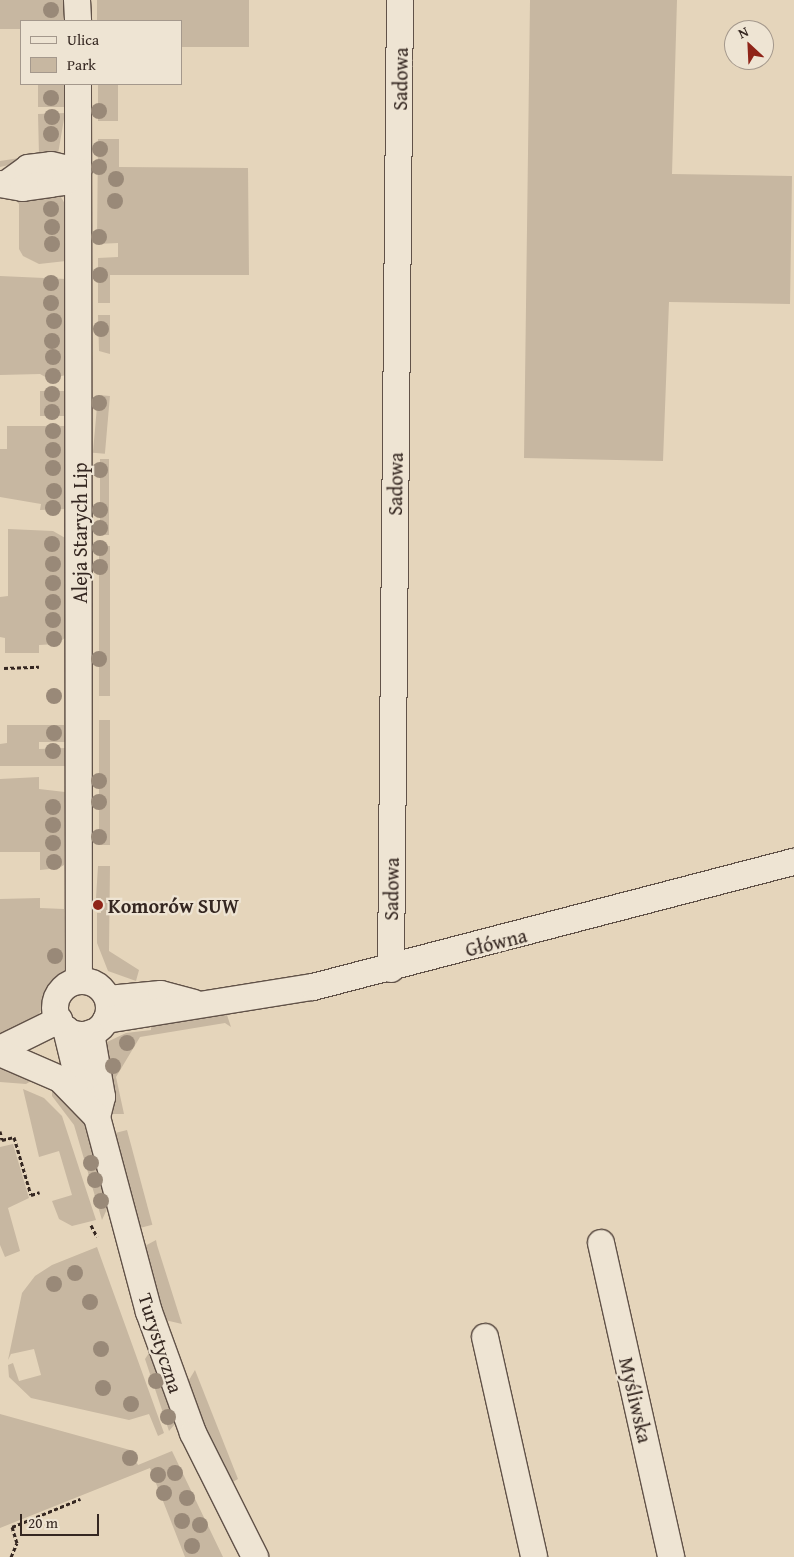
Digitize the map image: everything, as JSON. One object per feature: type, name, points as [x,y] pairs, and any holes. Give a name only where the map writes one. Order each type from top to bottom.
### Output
[{"type":"street","points":[[77,0],[78,20]]},
{"type":"street","name":"Sadowa","points":[[391,969],[400,0]]},
{"type":"street","name":"Aleja Starych Lip","points":[[78,85],[79,981]]},
{"type":"street","points":[[4,183],[23,188],[64,182],[78,171]]},
{"type":"street","name":"Główna","points":[[62,1024],[102,1017],[161,1015],[194,1003],[277,994],[391,969],[794,862]]},
{"type":"street","points":[[79,981],[94,983],[102,1017]]},
{"type":"street","name":"Turystyczna","points":[[79,981],[66,987],[57,999],[62,1024],[91,1111],[170,1375],[218,1488],[255,1557]]},
{"type":"street","name":"Turystyczna","points":[[91,1111],[102,1097],[102,1017]]},
{"type":"street","points":[[0,1049],[62,1024]]},
{"type":"street","points":[[0,1053],[52,1074],[91,1111]]},
{"type":"street","name":"Myśliwska","points":[[601,1244],[671,1557]]},
{"type":"street","points":[[485,1338],[534,1557]]},
{"type":"path","points":[[4,668],[39,667]]},
{"type":"path","points":[[0,1130],[2,1140],[14,1137],[30,1195],[40,1192]]},
{"type":"path","points":[[91,1225],[97,1237]]},
{"type":"path","points":[[11,1557],[17,1543],[12,1527],[80,1499]]},
{"type":"green space","points":[[0,0],[65,0],[65,20],[20,20],[20,29],[0,29]]},
{"type":"green space","points":[[97,0],[249,0],[249,47],[182,47],[182,20],[97,20]]},
{"type":"green space","points":[[530,0],[677,0],[672,174],[792,176],[790,304],[669,302],[663,461],[524,458]]},
{"type":"green space","points":[[38,85],[65,85],[65,107],[38,107]]},
{"type":"green space","points":[[98,85],[118,85],[118,121],[98,121]]},
{"type":"green space","points":[[65,113],[58,154],[0,167],[0,161],[39,155],[38,114]]},
{"type":"green space","points":[[98,139],[119,139],[119,167],[248,168],[249,275],[110,275],[110,303],[98,303],[98,258],[118,257],[118,243],[97,244]]},
{"type":"green space","points":[[58,192],[65,204],[66,261],[39,264],[23,256],[19,249],[19,204],[14,198]]},
{"type":"green space","points":[[0,276],[66,279],[66,375],[49,379],[40,374],[0,375]]},
{"type":"green space","points":[[98,315],[110,315],[110,354],[99,351]]},
{"type":"green space","points":[[40,391],[66,391],[66,416],[40,416]]},
{"type":"green space","points":[[98,395],[110,396],[105,454],[93,453]]},
{"type":"green space","points":[[7,426],[66,426],[66,509],[40,510],[41,504],[0,497],[0,449],[7,449]]},
{"type":"green space","points":[[100,459],[109,459],[109,535],[100,535]]},
{"type":"green space","points":[[8,529],[53,531],[67,539],[66,637],[57,644],[39,645],[39,653],[5,653],[5,638],[0,637],[0,597],[8,596]]},
{"type":"green space","points":[[99,546],[110,546],[110,696],[99,696]]},
{"type":"green space","points":[[99,720],[110,720],[110,845],[99,845]]},
{"type":"green space","points":[[7,725],[64,725],[65,742],[39,742],[39,749],[65,748],[65,766],[0,766],[0,744],[7,743]]},
{"type":"green space","points":[[39,777],[39,789],[65,792],[64,865],[59,868],[40,870],[40,852],[0,852],[0,779]]},
{"type":"green space","points":[[98,866],[110,866],[109,951],[139,970],[136,981],[108,971],[97,943],[97,913],[101,913],[101,898],[96,898]]},
{"type":"green space","points":[[40,898],[40,908],[64,909],[64,974],[35,1020],[0,1037],[0,899]]},
{"type":"green space","points":[[227,1015],[231,1027],[225,1023],[140,1037],[116,1077],[124,1114],[110,1114],[107,1042],[126,1033],[151,1030],[151,1022]]},
{"type":"green space","points":[[0,1067],[38,1077],[26,1084],[0,1082]]},
{"type":"green space","points":[[52,1085],[79,1112],[91,1141],[107,1209],[102,1220],[74,1125],[52,1096]]},
{"type":"green space","points":[[23,1089],[44,1098],[62,1116],[96,1220],[72,1226],[59,1219],[52,1201],[72,1195],[59,1151],[39,1157]]},
{"type":"green space","points":[[127,1130],[152,1225],[140,1228],[114,1133]]},
{"type":"green space","points":[[13,1144],[29,1198],[8,1208],[20,1251],[5,1257],[0,1245],[0,1147]]},
{"type":"green space","points":[[156,1240],[182,1324],[165,1320],[143,1247]]},
{"type":"green space","points":[[97,1247],[164,1433],[158,1436],[149,1414],[129,1420],[31,1398],[9,1377],[8,1365],[13,1363],[19,1381],[41,1375],[34,1349],[11,1354],[8,1360],[22,1293],[35,1276],[52,1265]]},
{"type":"green space","points":[[149,1353],[175,1424],[169,1431],[145,1359]]},
{"type":"green space","points":[[195,1370],[238,1479],[229,1484],[186,1385]]},
{"type":"green space","points":[[0,1414],[130,1450],[138,1465],[172,1451],[223,1557],[185,1557],[150,1468],[0,1528]]},
{"type":"place","name":"Komorów SUW","points":[[98,905]]}]
